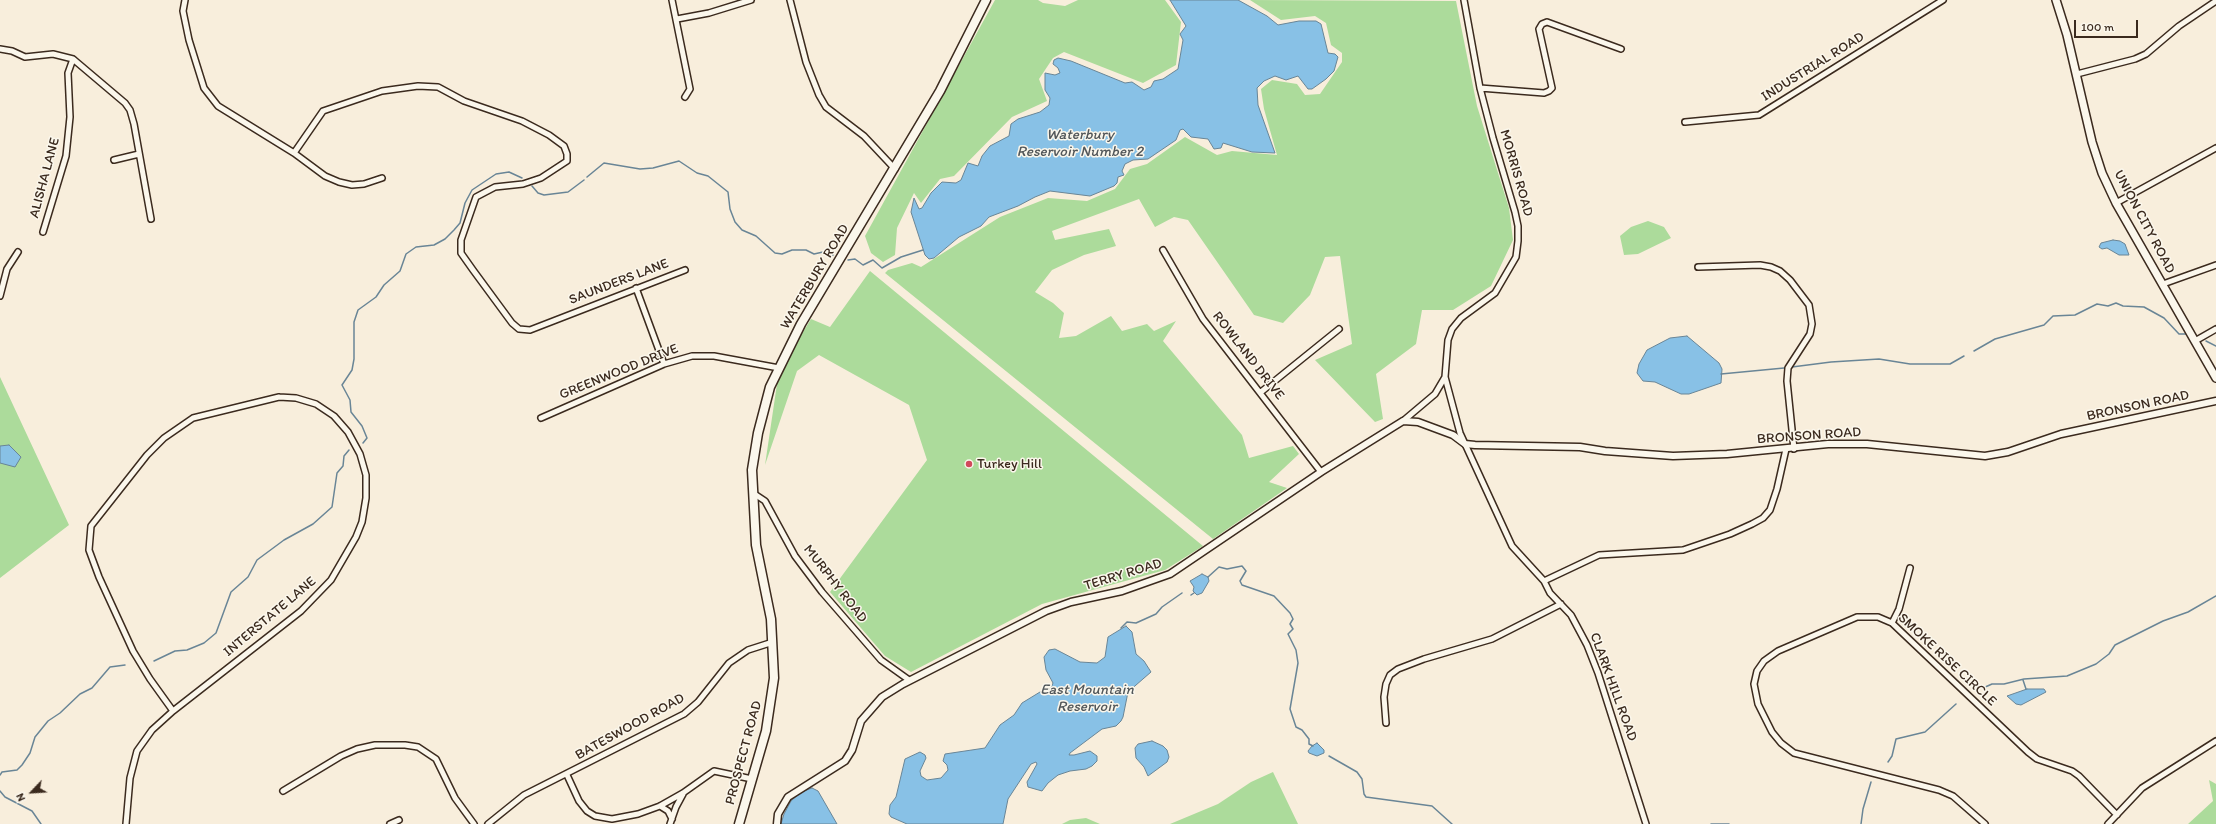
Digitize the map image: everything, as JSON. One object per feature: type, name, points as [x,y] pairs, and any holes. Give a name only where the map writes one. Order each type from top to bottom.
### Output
[{"type":"main road","name":"WATERBURY ROAD","points":[[766,592],[756,545],[752,470],[758,433],[770,387],[801,324],[895,169],[940,91],[986,0]]},
{"type":"main road","name":"UNION CITY ROAD","points":[[2056,0],[2077,74],[2092,142],[2102,173],[2116,203],[2216,378]]},
{"type":"main road","name":"PROSPECT ROAD","points":[[739,824],[770,712],[774,678],[774,642],[766,592]]},
{"type":"street","points":[[185,0],[183,11],[189,40],[204,88],[218,106],[294,153],[325,176],[339,182],[352,185],[382,178]]},
{"type":"street","points":[[672,0],[690,89],[685,97]]},
{"type":"street","points":[[677,19],[709,13],[751,0]]},
{"type":"street","points":[[790,0],[806,62],[819,95],[826,107],[864,136],[895,169]]},
{"type":"street","name":"MORRIS ROAD","points":[[1444,377],[1448,340],[1452,329],[1461,318],[1494,293],[1516,257],[1518,241],[1516,212],[1493,138],[1480,88],[1464,0]]},
{"type":"street","name":"INDUSTRIAL ROAD","points":[[1685,122],[1759,115],[1943,0]]},
{"type":"street","points":[[2077,74],[2135,59],[2146,54],[2179,26],[2216,0]]},
{"type":"street","points":[[1480,88],[1544,93],[1549,91],[1552,88],[1540,29],[1542,24],[1547,22],[1621,49]]},
{"type":"street","points":[[0,49],[12,51],[25,57],[53,54],[73,59],[125,103],[130,110],[140,154],[151,219]]},
{"type":"street","name":"ALISHA LANE","points":[[43,232],[66,156],[70,117],[68,73],[73,59]]},
{"type":"street","name":"SAUNDERS LANE","points":[[294,153],[323,111],[382,91],[418,86],[438,87],[464,101],[522,120],[549,135],[564,146],[567,154],[567,161],[553,171],[532,181],[496,187],[476,197],[461,240],[462,253],[512,323],[520,329],[530,330],[685,270]]},
{"type":"street","points":[[2116,203],[2216,148]]},
{"type":"street","points":[[114,160],[140,154]]},
{"type":"street","name":"ROWLAND DRIVE","points":[[1163,250],[1203,319],[1261,392],[1321,472]]},
{"type":"street","points":[[0,296],[7,269],[18,252]]},
{"type":"street","points":[[1698,267],[1760,265],[1771,267],[1780,271],[1790,280],[1809,305],[1812,324],[1810,334],[1788,368],[1788,395],[1794,448]]},
{"type":"street","points":[[2163,284],[2216,265]]},
{"type":"street","points":[[636,288],[664,364]]},
{"type":"street","points":[[1261,392],[1339,329]]},
{"type":"street","points":[[2195,341],[2216,329]]},
{"type":"street","name":"GREENWOOD DRIVE","points":[[541,418],[664,364],[692,356],[714,356],[779,368]]},
{"type":"street","name":"TERRY ROAD","points":[[777,824],[778,814],[788,797],[845,761],[852,750],[861,721],[867,712],[882,697],[909,680],[1046,611],[1071,602],[1122,591],[1170,574],[1321,472],[1403,421],[1421,407],[1434,394],[1444,377]]},
{"type":"street","name":"CLARK HILL ROAD","points":[[1444,377],[1460,434],[1512,546],[1544,581],[1550,593],[1561,604],[1579,628],[1598,673],[1646,824]]},
{"type":"street","name":"INTERSTATE LANE","points":[[126,824],[130,778],[137,751],[152,730],[301,611],[331,580],[356,537],[365,510],[367,486],[360,454],[341,423],[316,404],[296,398],[279,397],[193,418],[164,438],[147,455],[91,526],[89,550],[99,577],[137,658],[173,712]]},
{"type":"street","name":"BRONSON ROAD","points":[[1403,421],[1418,422],[1452,435],[1465,444],[1517,447],[1580,447],[1605,451],[1673,456],[1786,449],[1828,444],[1867,444],[1992,455],[2061,434],[2216,401]]},
{"type":"street","points":[[1544,581],[1599,555],[1683,550],[1730,534],[1752,524],[1763,518],[1770,510],[1777,489],[1786,449]]},
{"type":"street","name":"MURPHY ROAD","points":[[753,493],[765,501],[795,556],[822,592],[881,660],[909,680]]},
{"type":"street","points":[[1892,623],[1899,609],[1910,568]]},
{"type":"street","points":[[1386,723],[1384,696],[1386,684],[1390,675],[1398,669],[1424,659],[1492,639],[1561,604]]},
{"type":"street","name":"SMOKE RISE CIRCLE","points":[[1985,824],[1953,796],[1939,790],[1794,753],[1781,742],[1765,720],[1758,704],[1754,684],[1757,671],[1764,661],[1778,651],[1857,617],[1878,617],[1892,623],[2036,759],[2072,771],[2079,776],[2117,815]]},
{"type":"street","name":"BATESWOOD ROAD","points":[[488,824],[524,795],[567,775],[684,714],[698,702],[729,663],[748,650],[774,642]]},
{"type":"street","points":[[2108,824],[2142,788],[2216,741]]},
{"type":"street","points":[[283,791],[340,756],[357,749],[375,745],[405,745],[418,747],[436,759],[455,798],[474,824]]},
{"type":"street","points":[[567,775],[579,801],[587,811],[595,816],[612,819],[625,818],[660,806],[683,793],[714,771],[752,779]]},
{"type":"street","points":[[671,821],[683,793]]},
{"type":"street","points":[[660,806],[668,811],[671,821]]},
{"type":"street","points":[[390,824],[399,820]]},
{"type":"green space","points":[[995,0],[1038,0],[1043,3],[1065,6],[1078,0],[1165,0],[1181,22],[1176,65],[1143,83],[1064,52],[1053,58],[1039,79],[1047,101],[1012,117],[954,176],[940,179],[921,203],[914,193],[897,228],[895,255],[883,262],[871,253],[865,236]]},
{"type":"green space","points":[[1250,0],[1456,1],[1477,106],[1509,208],[1513,240],[1491,286],[1453,310],[1422,310],[1416,344],[1376,374],[1383,419],[1375,422],[1315,360],[1352,344],[1340,256],[1325,257],[1310,295],[1283,323],[1254,315],[1188,220],[1174,217],[1155,227],[1139,199],[1052,231],[1055,240],[1109,229],[1116,246],[1084,255],[1052,270],[1035,292],[1053,303],[1064,313],[1059,338],[1076,336],[1111,316],[1122,331],[1147,324],[1154,331],[1176,321],[1163,341],[1242,435],[1249,458],[1293,446],[1299,454],[1269,482],[1287,488],[1213,539],[885,273],[888,270],[912,263],[921,267],[1000,217],[1048,198],[1087,201],[1115,189],[1130,169],[1147,164],[1185,137],[1217,155],[1232,151],[1277,155],[1264,109],[1261,89],[1272,80],[1297,84],[1305,95],[1320,94],[1342,62],[1342,53],[1331,45],[1326,23],[1315,16],[1281,20]]},
{"type":"green space","points":[[1648,221],[1664,227],[1671,238],[1638,254],[1624,255],[1620,236],[1631,227]]},
{"type":"green space","points":[[870,271],[1203,546],[1165,570],[1042,604],[911,672],[885,656],[830,592],[927,460],[909,405],[819,355],[797,371],[765,465],[777,384],[801,335],[811,319],[830,327]]},
{"type":"green space","points":[[0,377],[69,525],[0,578]]},
{"type":"green space","points":[[1273,772],[1298,824],[1170,824],[1218,804],[1251,782]]},
{"type":"green space","points":[[2209,780],[2216,784],[2216,824],[2188,824],[2213,801]]},
{"type":"green space","points":[[1086,818],[1100,824],[1062,824],[1070,820]]},
{"type":"water","name":"Waterbury Reservoir Number 2","points":[[1170,0],[1238,0],[1267,16],[1278,25],[1299,21],[1316,21],[1321,24],[1328,53],[1335,54],[1338,57],[1334,71],[1326,79],[1312,89],[1308,89],[1298,76],[1286,80],[1275,76],[1264,81],[1257,88],[1258,105],[1275,153],[1252,152],[1223,143],[1221,148],[1214,149],[1208,139],[1191,137],[1183,129],[1180,130],[1176,140],[1148,159],[1133,160],[1125,164],[1122,171],[1124,175],[1118,177],[1117,183],[1114,186],[1090,196],[1050,191],[1018,206],[989,217],[981,226],[959,237],[934,258],[929,259],[925,255],[911,212],[914,198],[919,209],[922,208],[931,193],[942,182],[956,183],[961,180],[968,163],[978,166],[982,156],[990,146],[1009,136],[1011,124],[1018,119],[1040,112],[1049,105],[1050,98],[1045,90],[1045,73],[1055,75],[1060,73],[1058,68],[1053,64],[1054,60],[1058,58],[1071,61],[1125,83],[1132,82],[1144,90],[1151,87],[1154,81],[1163,79],[1178,69],[1183,40],[1180,34],[1186,26]]},
{"type":"water","points":[[2113,240],[2120,241],[2125,244],[2129,255],[2119,255],[2107,248],[2102,249],[2099,247],[2101,243]]},
{"type":"water","points":[[1687,336],[1719,363],[1722,369],[1721,383],[1689,394],[1681,394],[1655,382],[1643,381],[1637,373],[1639,364],[1647,350],[1670,338]]},
{"type":"water","points":[[9,445],[21,457],[15,467],[0,463],[0,446]]},
{"type":"water","points":[[1202,574],[1208,577],[1209,581],[1202,593],[1197,595],[1193,591],[1194,587],[1190,581]]},
{"type":"water","name":"East Mountain Reservoir","points":[[1126,626],[1132,632],[1136,654],[1144,661],[1151,672],[1128,692],[1123,717],[1116,726],[1102,729],[1070,753],[1069,755],[1074,755],[1090,751],[1097,756],[1097,761],[1092,766],[1086,769],[1070,771],[1058,775],[1048,783],[1042,791],[1028,787],[1027,782],[1037,764],[1036,762],[1031,764],[1008,799],[1003,824],[907,824],[891,817],[889,814],[890,805],[896,797],[905,759],[920,752],[925,755],[926,758],[920,771],[921,776],[927,780],[941,778],[948,770],[947,765],[943,761],[945,754],[985,748],[1000,725],[1014,715],[1022,703],[1040,692],[1051,688],[1053,683],[1046,670],[1044,657],[1049,650],[1055,649],[1080,662],[1097,663],[1105,657],[1108,637]]},
{"type":"water","points":[[2027,689],[2044,689],[2046,692],[2021,705],[2016,704],[2007,696]]},
{"type":"water","points":[[1152,741],[1163,746],[1167,750],[1169,757],[1167,762],[1148,776],[1144,767],[1136,758],[1135,748],[1138,744]]},
{"type":"water","points":[[1317,743],[1324,750],[1324,753],[1317,756],[1309,753],[1308,751]]},
{"type":"water","points":[[812,788],[818,791],[837,824],[781,824],[784,814],[791,801],[801,792]]},
{"type":"waterway","points":[[587,177],[604,163],[640,169],[653,168],[679,161],[697,173],[708,176],[728,192],[730,209],[735,222],[742,230],[756,236],[775,253],[782,254],[792,250],[806,250],[814,254],[823,252],[833,255]]},
{"type":"waterway","points":[[363,443],[367,438],[362,426],[351,412],[350,400],[342,385],[352,370],[354,359],[354,322],[358,310],[376,297],[384,285],[400,271],[406,254],[416,247],[434,245],[445,239],[454,230],[460,223],[465,203],[472,190],[496,174],[509,172],[522,178]]},
{"type":"waterway","points":[[532,186],[538,193],[544,195],[568,192],[584,180]]},
{"type":"waterway","points":[[848,260],[855,259],[863,265],[873,260],[882,268],[901,257],[923,250]]},
{"type":"waterway","points":[[1974,351],[1995,339],[2044,325],[2053,316],[2075,315],[2097,304],[2108,306],[2116,303],[2123,306],[2144,307],[2164,318],[2179,334],[2187,334]]},
{"type":"waterway","points":[[2206,341],[2216,346]]},
{"type":"waterway","points":[[1792,367],[1831,362],[1879,359],[1910,364],[1950,364],[1964,356]]},
{"type":"waterway","points":[[1721,374],[1784,368]]},
{"type":"waterway","points":[[154,661],[175,651],[187,650],[204,643],[216,633],[231,592],[248,577],[257,560],[284,540],[313,524],[332,507],[337,473],[343,466],[344,456],[349,450]]},
{"type":"waterway","points":[[1208,577],[1219,567],[1227,569],[1242,566],[1246,571],[1240,581],[1242,585],[1274,596],[1290,613],[1293,619],[1290,624],[1293,629],[1288,634],[1296,650],[1298,663],[1290,709],[1296,727],[1302,730],[1309,739],[1309,744],[1313,746]]},
{"type":"waterway","points":[[1121,628],[1127,622],[1136,623],[1156,614],[1162,607],[1182,593]]},
{"type":"waterway","points":[[1983,688],[1992,684],[2004,684],[2024,679],[2067,676],[2096,664],[2109,654],[2115,645],[2163,621],[2188,612],[2216,596]]},
{"type":"waterway","points":[[0,775],[2,772],[17,770],[22,765],[30,753],[35,737],[48,721],[60,713],[80,694],[92,688],[110,667],[125,665]]},
{"type":"waterway","points":[[2023,680],[2026,689]]},
{"type":"waterway","points":[[1888,762],[1892,756],[1896,739],[1925,732],[1956,704]]},
{"type":"waterway","points":[[1329,756],[1357,772],[1362,779],[1364,794],[1366,797],[1432,806],[1452,824]]},
{"type":"waterway","points":[[1861,824],[1863,809],[1871,782]]},
{"type":"waterway","points":[[0,791],[5,797],[32,811],[41,824]]},
{"type":"waterway","points":[[1711,824],[1729,824]]},
{"type":"place","name":"Turkey Hill","points":[[969,464]]}]
